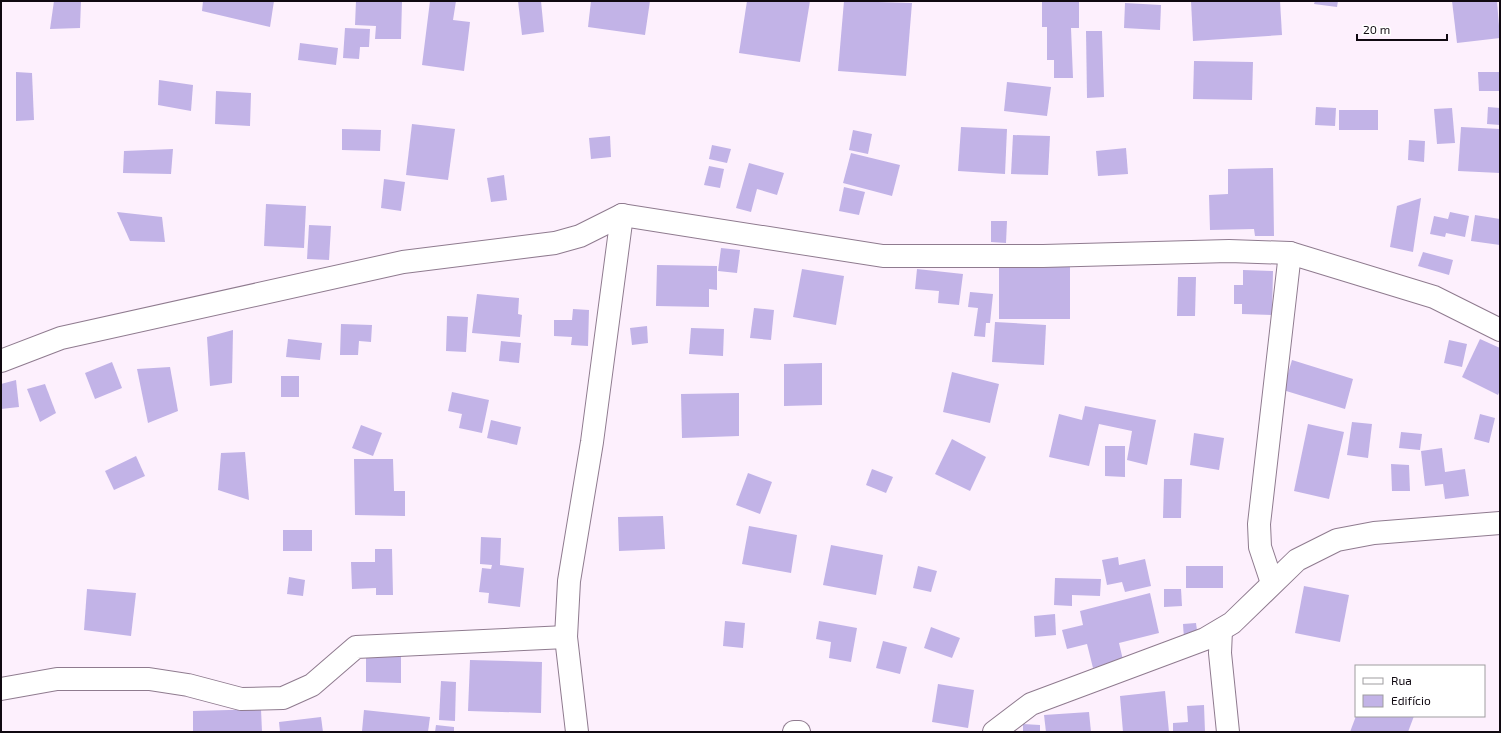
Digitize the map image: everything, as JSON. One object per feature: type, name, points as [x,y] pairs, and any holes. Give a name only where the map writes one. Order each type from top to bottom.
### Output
[{"type":"street","points":[[576,732],[566,637],[569,581],[592,442],[622,215]]},
{"type":"street","points":[[1,361],[61,338],[403,262],[555,243],[580,236],[622,215],[883,256],[1043,256],[1229,251],[1290,253],[1434,297],[1500,330]]},
{"type":"street","points":[[1272,583],[1260,547],[1258,524],[1290,253]]},
{"type":"street","points":[[994,732],[1031,704],[1204,640],[1232,623],[1297,560],[1337,540],[1374,533],[1500,524]]},
{"type":"street","points":[[1220,630],[1220,654],[1228,732]]},
{"type":"street","points":[[1,689],[57,679],[149,679],[188,685],[241,699],[283,698],[312,686],[356,647],[566,637]]},
{"type":"building","points":[[54,1],[81,1],[80,28],[50,29]]},
{"type":"building","points":[[203,1],[274,1],[270,27],[202,11]]},
{"type":"building","points":[[356,1],[402,1],[401,39],[375,39],[376,26],[355,25]]},
{"type":"building","points":[[430,1],[456,1],[453,20],[470,22],[464,71],[422,65]]},
{"type":"building","points":[[518,1],[541,1],[544,32],[522,35]]},
{"type":"building","points":[[591,1],[650,1],[645,35],[588,27]]},
{"type":"building","points":[[747,1],[810,1],[800,62],[739,53]]},
{"type":"building","points":[[844,1],[912,3],[906,76],[838,71]]},
{"type":"building","points":[[1042,1],[1079,1],[1079,28],[1071,28],[1073,78],[1054,78],[1054,60],[1047,60],[1047,27],[1042,27]]},
{"type":"building","points":[[1191,1],[1280,1],[1282,35],[1193,41]]},
{"type":"building","points":[[1315,1],[1338,1],[1337,7],[1314,4]]},
{"type":"building","points":[[1452,1],[1497,1],[1500,38],[1457,43]]},
{"type":"building","points":[[1125,3],[1161,5],[1160,30],[1124,28]]},
{"type":"building","points":[[345,28],[370,29],[369,47],[360,47],[359,59],[343,58]]},
{"type":"building","points":[[1086,31],[1102,31],[1104,97],[1087,98]]},
{"type":"building","points":[[300,43],[338,48],[336,65],[298,60]]},
{"type":"building","points":[[1194,61],[1253,62],[1252,100],[1193,99]]},
{"type":"building","points":[[16,72],[32,73],[34,120],[16,121]]},
{"type":"building","points":[[1478,72],[1500,72],[1500,91],[1479,91]]},
{"type":"building","points":[[159,80],[193,85],[191,111],[158,105]]},
{"type":"building","points":[[1007,82],[1051,87],[1047,116],[1004,111]]},
{"type":"building","points":[[216,91],[251,93],[250,126],[215,124]]},
{"type":"building","points":[[1316,107],[1336,108],[1335,126],[1315,125]]},
{"type":"building","points":[[1488,107],[1500,108],[1500,125],[1487,124]]},
{"type":"building","points":[[1452,108],[1455,143],[1437,144],[1434,109]]},
{"type":"building","points":[[1339,110],[1378,110],[1378,130],[1339,130]]},
{"type":"building","points":[[412,124],[455,129],[448,180],[406,175]]},
{"type":"building","points":[[961,127],[1007,129],[1005,174],[958,171]]},
{"type":"building","points":[[1461,127],[1500,129],[1500,173],[1458,171]]},
{"type":"building","points":[[342,129],[381,130],[380,151],[342,150]]},
{"type":"building","points":[[853,130],[872,134],[868,154],[849,150]]},
{"type":"building","points":[[1013,135],[1050,136],[1048,175],[1011,174]]},
{"type":"building","points":[[610,136],[611,157],[591,159],[589,138]]},
{"type":"building","points":[[1409,140],[1425,141],[1424,162],[1408,160]]},
{"type":"building","points":[[712,145],[731,149],[727,163],[709,159]]},
{"type":"building","points":[[1126,148],[1128,174],[1098,176],[1096,151]]},
{"type":"building","points":[[173,149],[171,174],[123,173],[124,151]]},
{"type":"building","points":[[851,153],[900,165],[892,196],[843,183]]},
{"type":"building","points":[[749,163],[784,173],[777,195],[757,189],[751,212],[736,208]]},
{"type":"building","points":[[709,166],[724,169],[720,188],[704,185]]},
{"type":"building","points":[[1273,168],[1274,236],[1255,236],[1254,229],[1210,230],[1209,195],[1228,194],[1228,169]]},
{"type":"building","points":[[504,175],[507,200],[491,202],[487,178]]},
{"type":"building","points":[[384,179],[405,182],[401,211],[381,208]]},
{"type":"building","points":[[844,187],[865,192],[859,215],[839,211]]},
{"type":"building","points":[[1421,198],[1413,252],[1390,247],[1397,206]]},
{"type":"building","points":[[266,204],[306,206],[304,248],[264,246]]},
{"type":"building","points":[[117,212],[162,217],[165,242],[130,241]]},
{"type":"building","points":[[1450,212],[1469,216],[1465,237],[1446,233],[1445,237],[1430,234],[1434,216],[1448,219]]},
{"type":"building","points":[[1475,215],[1500,219],[1500,245],[1471,241]]},
{"type":"building","points":[[991,221],[1007,221],[1006,243],[991,242]]},
{"type":"building","points":[[309,225],[331,226],[329,260],[307,259]]},
{"type":"building","points":[[721,248],[740,250],[737,273],[718,271]]},
{"type":"building","points":[[1423,252],[1453,260],[1449,275],[1418,266]]},
{"type":"building","points":[[657,265],[717,266],[717,290],[709,289],[709,307],[656,306]]},
{"type":"building","points":[[999,265],[1070,265],[1070,319],[999,319]]},
{"type":"building","points":[[802,269],[844,276],[836,325],[793,317]]},
{"type":"building","points":[[917,269],[963,274],[959,305],[938,303],[939,291],[915,289]]},
{"type":"building","points":[[1243,270],[1273,271],[1272,315],[1242,314],[1242,304],[1234,304],[1234,285],[1243,285]]},
{"type":"building","points":[[1178,277],[1196,277],[1195,316],[1177,316]]},
{"type":"building","points":[[970,292],[993,294],[990,323],[986,323],[985,337],[974,336],[978,308],[968,307]]},
{"type":"building","points":[[477,294],[519,298],[518,314],[522,315],[520,337],[472,333]]},
{"type":"building","points":[[754,308],[774,310],[771,340],[750,338]]},
{"type":"building","points":[[573,309],[589,310],[588,346],[571,345],[572,337],[554,336],[554,320],[572,320]]},
{"type":"building","points":[[447,316],[468,317],[466,352],[446,351]]},
{"type":"building","points":[[995,322],[1046,325],[1044,365],[992,362]]},
{"type":"building","points":[[341,324],[372,325],[371,342],[359,341],[358,355],[340,355]]},
{"type":"building","points":[[647,326],[648,343],[632,345],[630,328]]},
{"type":"building","points":[[691,328],[724,329],[723,356],[689,354]]},
{"type":"building","points":[[233,330],[232,383],[210,386],[207,337]]},
{"type":"building","points":[[288,339],[322,343],[320,360],[286,357]]},
{"type":"building","points":[[1480,339],[1500,348],[1500,390],[1498,395],[1462,377]]},
{"type":"building","points":[[1449,340],[1467,344],[1462,367],[1444,363]]},
{"type":"building","points":[[501,341],[521,343],[519,363],[499,361]]},
{"type":"building","points":[[1292,360],[1353,379],[1345,409],[1283,390]]},
{"type":"building","points":[[112,362],[122,388],[95,399],[85,373]]},
{"type":"building","points":[[822,363],[822,405],[784,406],[784,364]]},
{"type":"building","points":[[170,367],[178,411],[148,423],[137,369]]},
{"type":"building","points":[[952,372],[999,384],[990,423],[943,412]]},
{"type":"building","points":[[281,376],[299,376],[299,397],[281,397]]},
{"type":"building","points":[[16,380],[19,407],[1,409],[1,384]]},
{"type":"building","points":[[45,384],[56,413],[40,422],[27,389]]},
{"type":"building","points":[[452,392],[489,400],[482,433],[459,428],[462,414],[448,411]]},
{"type":"building","points":[[739,393],[739,436],[682,438],[681,394]]},
{"type":"building","points":[[1085,406],[1156,420],[1147,465],[1127,460],[1132,431],[1099,424],[1089,466],[1049,457],[1059,414],[1082,420]]},
{"type":"building","points":[[1480,414],[1495,418],[1489,443],[1474,439]]},
{"type":"building","points":[[491,420],[521,427],[517,445],[487,438]]},
{"type":"building","points":[[1352,422],[1372,424],[1368,458],[1347,455]]},
{"type":"building","points":[[1308,424],[1344,432],[1329,499],[1294,491]]},
{"type":"building","points":[[361,425],[382,433],[373,456],[352,448]]},
{"type":"building","points":[[1401,432],[1422,434],[1420,450],[1399,448]]},
{"type":"building","points":[[1194,433],[1224,438],[1219,470],[1190,465]]},
{"type":"building","points":[[952,439],[986,457],[970,491],[935,474]]},
{"type":"building","points":[[1105,446],[1125,446],[1125,477],[1105,476]]},
{"type":"building","points":[[1442,448],[1445,472],[1465,469],[1469,496],[1445,499],[1443,484],[1425,486],[1421,451]]},
{"type":"building","points":[[245,452],[249,500],[218,490],[221,453]]},
{"type":"building","points":[[136,456],[145,476],[114,490],[105,471]]},
{"type":"building","points":[[354,459],[393,459],[394,491],[405,491],[405,516],[355,515]]},
{"type":"building","points":[[1391,464],[1409,465],[1410,491],[1392,491]]},
{"type":"building","points":[[872,469],[893,477],[886,493],[866,485]]},
{"type":"building","points":[[748,473],[772,482],[760,514],[736,505]]},
{"type":"building","points":[[1164,479],[1182,479],[1181,518],[1163,518]]},
{"type":"building","points":[[663,516],[665,549],[619,551],[618,517]]},
{"type":"building","points":[[749,526],[797,535],[791,573],[742,564]]},
{"type":"building","points":[[283,530],[312,530],[312,551],[283,551]]},
{"type":"building","points":[[481,537],[501,538],[500,565],[524,568],[520,607],[488,603],[489,593],[479,592],[482,568],[491,569],[492,565],[480,564]]},
{"type":"building","points":[[831,545],[883,555],[876,595],[823,585]]},
{"type":"building","points":[[375,549],[392,549],[393,595],[376,595],[376,588],[352,589],[351,562],[375,562]]},
{"type":"building","points":[[1118,557],[1119,565],[1145,559],[1151,586],[1125,592],[1122,582],[1107,585],[1102,560]]},
{"type":"building","points":[[918,566],[937,571],[931,592],[913,588]]},
{"type":"building","points":[[1186,566],[1223,566],[1223,588],[1186,588]]},
{"type":"building","points":[[289,577],[305,580],[303,596],[287,594]]},
{"type":"building","points":[[1055,578],[1101,579],[1100,596],[1072,595],[1072,606],[1054,605]]},
{"type":"building","points":[[1304,586],[1349,595],[1340,642],[1295,633]]},
{"type":"building","points":[[87,589],[136,593],[131,636],[84,630]]},
{"type":"building","points":[[1164,589],[1181,589],[1182,606],[1164,607]]},
{"type":"building","points":[[1150,593],[1159,633],[1119,643],[1123,660],[1093,668],[1087,644],[1067,649],[1062,630],[1083,625],[1080,611]]},
{"type":"building","points":[[1055,614],[1056,635],[1035,637],[1034,616]]},
{"type":"building","points":[[725,621],[745,623],[743,648],[723,646]]},
{"type":"building","points":[[819,621],[857,628],[851,662],[829,658],[831,642],[816,639]]},
{"type":"building","points":[[1196,623],[1198,638],[1184,639],[1183,624]]},
{"type":"building","points":[[931,627],[960,638],[952,658],[924,648]]},
{"type":"building","points":[[883,641],[907,647],[900,674],[876,668]]},
{"type":"building","points":[[366,654],[401,654],[401,683],[366,682]]},
{"type":"building","points":[[470,660],[542,662],[541,713],[468,711]]},
{"type":"building","points":[[441,681],[456,682],[455,721],[439,720]]},
{"type":"building","points":[[938,684],[974,690],[968,728],[932,722]]},
{"type":"building","points":[[1165,691],[1169,732],[1123,732],[1120,696]]},
{"type":"building","points":[[1204,705],[1205,732],[1173,732],[1173,723],[1188,722],[1187,706]]},
{"type":"building","points":[[261,709],[262,732],[193,732],[193,711]]},
{"type":"building","points":[[364,710],[430,717],[428,732],[362,731]]},
{"type":"building","points":[[1089,712],[1091,732],[1046,732],[1044,715]]},
{"type":"building","points":[[321,717],[323,732],[280,732],[279,722]]},
{"type":"building","points":[[1356,717],[1414,717],[1408,732],[1350,732]]},
{"type":"building","points":[[1023,724],[1040,725],[1040,732],[1023,732]]},
{"type":"building","points":[[436,725],[454,727],[454,732],[435,732]]}]
